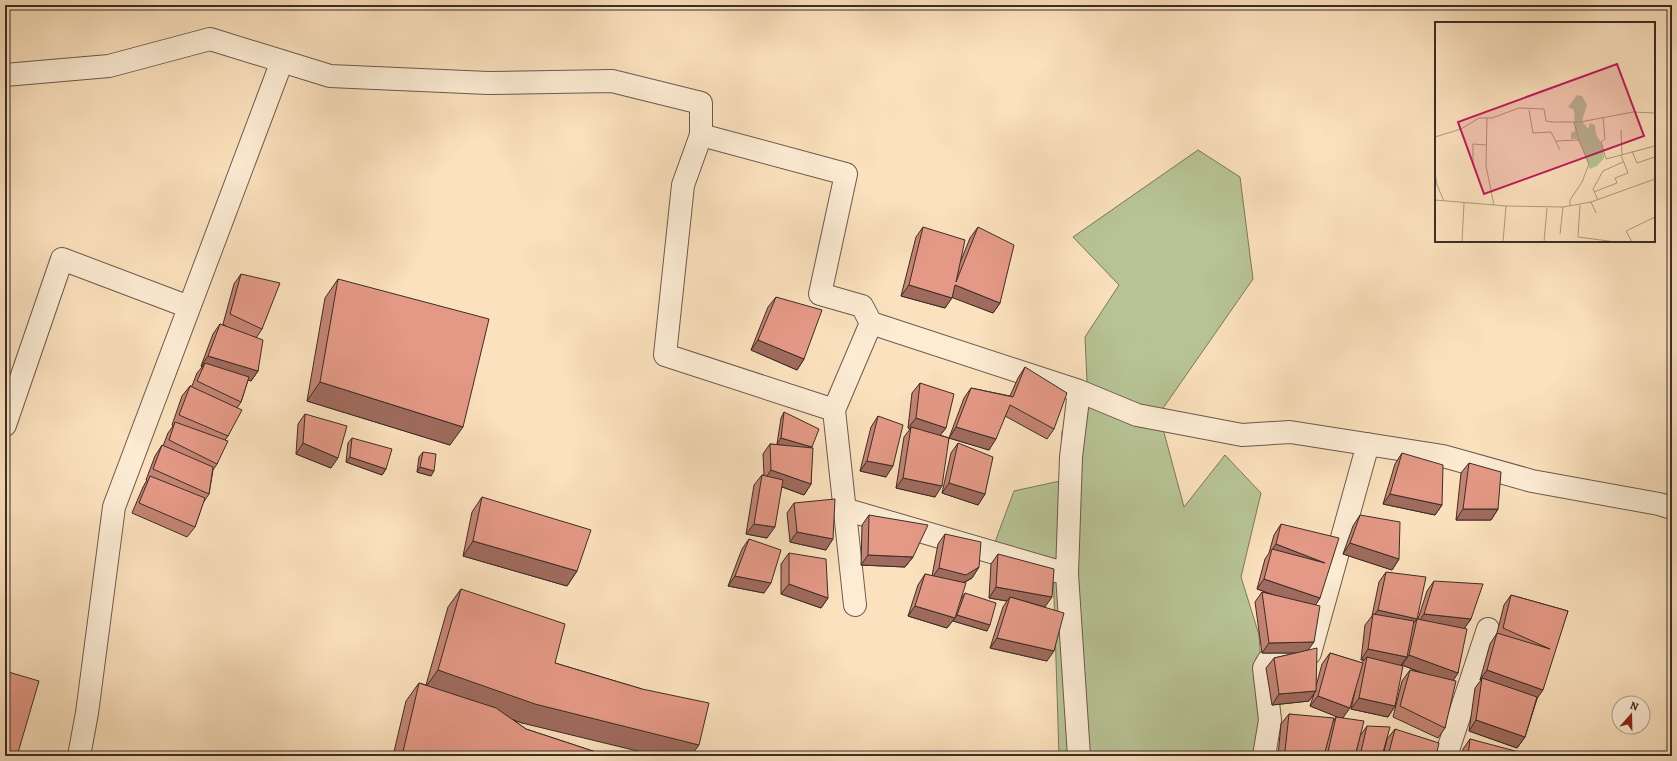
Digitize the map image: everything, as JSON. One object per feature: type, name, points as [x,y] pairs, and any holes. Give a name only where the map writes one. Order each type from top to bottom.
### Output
[{"type":"street","points":[[5,75],[109,66],[210,39],[330,76],[488,83],[612,81],[701,103],[701,135],[682,185],[665,355],[834,410]]},
{"type":"street","points":[[79,756],[87,713],[114,507],[282,61]]},
{"type":"street","points":[[701,135],[846,174],[820,294],[862,306],[871,323],[1079,391],[1136,415],[1242,435],[1290,432],[1443,456],[1532,481],[1659,504],[1672,508]]},
{"type":"street","points":[[5,425],[62,260],[189,307]]},
{"type":"street","points":[[855,605],[834,410],[871,323]]},
{"type":"street","points":[[1079,391],[1071,457],[1067,574],[1079,756]]},
{"type":"street","points":[[1264,756],[1270,720],[1264,668],[1268,661],[1310,653],[1368,444]]},
{"type":"street","points":[[844,509],[1067,574]]},
{"type":"street","points":[[1446,756],[1488,629]]},
{"type":"green space","points":[[1198,150],[1240,177],[1253,279],[1159,414],[1184,507],[1225,455],[1261,493],[1241,577],[1259,635],[1264,717],[1255,756],[1059,756],[1053,564],[995,542],[1014,491],[1060,481],[1062,431],[1088,404],[1085,337],[1119,285],[1073,237]]},
{"type":"building","points":[[923,227],[965,240],[956,282],[978,227],[1014,245],[1000,303],[955,285],[952,298],[909,285]]},
{"type":"building","points":[[241,274],[280,283],[262,329],[230,314]]},
{"type":"building","points":[[338,279],[489,319],[463,427],[320,382]]},
{"type":"building","points":[[776,297],[822,310],[804,359],[758,340]]},
{"type":"building","points":[[220,324],[263,340],[258,371],[208,356]]},
{"type":"building","points":[[205,363],[249,377],[241,402],[197,381]]},
{"type":"building","points":[[1025,367],[1067,393],[1054,429],[1010,405],[996,439],[956,427],[971,388],[1013,397]]},
{"type":"building","points":[[920,383],[954,394],[946,428],[916,418]]},
{"type":"building","points":[[190,386],[242,410],[228,436],[179,415]]},
{"type":"building","points":[[784,412],[819,429],[812,447],[781,438]]},
{"type":"building","points":[[305,414],[347,426],[338,458],[303,443]]},
{"type":"building","points":[[878,416],[903,425],[893,466],[867,461]]},
{"type":"building","points":[[175,422],[228,441],[217,464],[169,440]]},
{"type":"building","points":[[911,427],[949,438],[942,486],[903,478]]},
{"type":"building","points":[[352,438],[392,449],[386,469],[350,457]]},
{"type":"building","points":[[958,443],[993,457],[985,494],[949,483]]},
{"type":"building","points":[[770,444],[813,448],[811,484],[771,470]]},
{"type":"building","points":[[162,445],[213,467],[209,494],[153,469]]},
{"type":"building","points":[[423,452],[436,454],[434,471],[420,467]]},
{"type":"building","points":[[1402,453],[1443,465],[1442,505],[1390,494]]},
{"type":"building","points":[[1469,463],[1501,472],[1498,509],[1463,509]]},
{"type":"building","points":[[762,475],[783,480],[775,527],[754,524]]},
{"type":"building","points":[[150,476],[205,498],[195,527],[139,503]]},
{"type":"building","points":[[482,497],[591,530],[577,571],[473,541]]},
{"type":"building","points":[[835,499],[833,539],[797,532],[794,503]]},
{"type":"building","points":[[869,515],[928,525],[913,557],[868,555]]},
{"type":"building","points":[[1360,515],[1400,522],[1399,559],[1350,543]]},
{"type":"building","points":[[1281,524],[1339,538],[1320,598],[1264,579],[1272,549],[1325,563],[1276,544]]},
{"type":"building","points":[[945,534],[981,542],[979,567],[966,575],[939,568]]},
{"type":"building","points":[[749,539],[781,550],[771,583],[735,576]]},
{"type":"building","points":[[789,553],[826,559],[828,598],[789,584]]},
{"type":"building","points":[[998,554],[1054,569],[1052,597],[996,587]]},
{"type":"building","points":[[1386,572],[1426,577],[1417,619],[1378,610]]},
{"type":"building","points":[[925,574],[966,583],[955,618],[915,606]]},
{"type":"building","points":[[1434,581],[1483,584],[1471,619],[1424,614]]},
{"type":"building","points":[[461,589],[565,624],[555,663],[642,689],[709,703],[699,745],[535,704],[438,670]]},
{"type":"building","points":[[1262,592],[1320,606],[1314,642],[1269,643]]},
{"type":"building","points":[[965,593],[996,603],[990,625],[957,615]]},
{"type":"building","points":[[1511,595],[1568,611],[1543,690],[1487,670],[1497,633],[1550,649],[1503,628]]},
{"type":"building","points":[[1010,597],[1064,613],[1054,651],[997,638]]},
{"type":"building","points":[[1373,614],[1414,621],[1407,657],[1368,649]]},
{"type":"building","points":[[1417,619],[1467,629],[1458,673],[1409,655]]},
{"type":"building","points":[[1317,648],[1316,691],[1279,694],[1274,658]]},
{"type":"building","points":[[1330,653],[1363,663],[1350,708],[1318,696]]},
{"type":"building","points":[[1367,657],[1403,666],[1395,706],[1359,698]]},
{"type":"building","points":[[1410,670],[1456,681],[1445,728],[1400,706]]},
{"type":"building","points":[[5,671],[39,681],[17,756],[5,756]]},
{"type":"building","points":[[1482,678],[1537,697],[1525,737],[1476,720]]},
{"type":"building","points":[[419,683],[496,708],[526,729],[608,756],[402,756]]},
{"type":"building","points":[[1289,714],[1334,718],[1324,756],[1288,756],[1285,751]]},
{"type":"building","points":[[1336,717],[1364,721],[1355,756],[1327,756]]},
{"type":"building","points":[[1367,726],[1390,727],[1382,756],[1360,756]]},
{"type":"building","points":[[1395,729],[1439,743],[1436,756],[1388,756]]},
{"type":"building","points":[[1470,739],[1519,752],[1517,756],[1468,756]]}]
